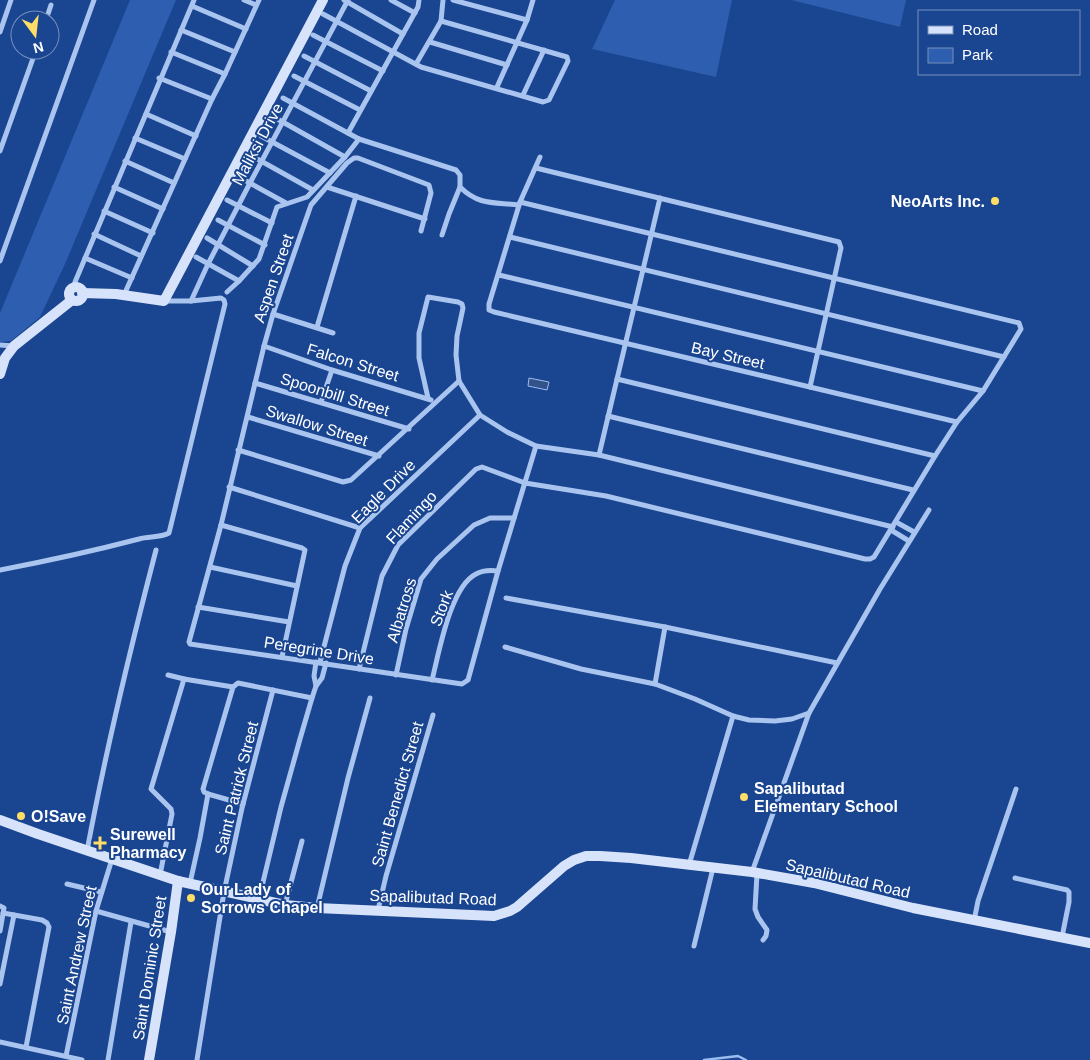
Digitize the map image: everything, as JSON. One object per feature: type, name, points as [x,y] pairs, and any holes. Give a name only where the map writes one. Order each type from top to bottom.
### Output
[{"type":"street","points":[[0,32],[11,0]]},
{"type":"street","points":[[0,261],[94,0]]},
{"type":"street","points":[[78,290],[74,284],[84,258],[146,114],[159,78],[194,0]]},
{"type":"street","points":[[124,295],[212,99],[258,3],[244,0]]},
{"type":"street","points":[[164,301],[323,0]]},
{"type":"street","points":[[391,0],[415,13]]},
{"type":"street","points":[[348,132],[415,13],[419,0]]},
{"type":"street","points":[[416,64],[441,21],[443,0]]},
{"type":"street","points":[[453,0],[527,20]]},
{"type":"street","points":[[497,87],[518,43],[533,0]]},
{"type":"street","points":[[347,1],[403,34]]},
{"type":"street","name":"Maliksi Drive","points":[[191,301],[228,225],[338,22],[347,1]]},
{"type":"street","points":[[49,10],[50,5]]},
{"type":"street","points":[[192,6],[246,29]]},
{"type":"street","points":[[323,14],[416,64],[544,102],[549,100],[568,60],[567,57],[441,21]]},
{"type":"street","points":[[181,30],[235,52]]},
{"type":"street","points":[[313,35],[383,71]]},
{"type":"street","points":[[430,42],[507,65]]},
{"type":"street","points":[[523,95],[544,50]]},
{"type":"street","points":[[171,52],[225,74]]},
{"type":"street","points":[[304,56],[371,92]]},
{"type":"street","points":[[0,151],[32,60]]},
{"type":"street","points":[[294,76],[360,110]]},
{"type":"street","points":[[159,78],[212,99]]},
{"type":"street","points":[[283,98],[359,139],[456,170],[460,175],[460,187],[442,235]]},
{"type":"street","points":[[146,114],[196,136]]},
{"type":"street","points":[[272,116],[345,157]]},
{"type":"street","points":[[261,136],[330,173]]},
{"type":"street","points":[[135,138],[185,159]]},
{"type":"street","points":[[227,292],[240,281],[259,259],[277,207],[304,198],[345,157],[359,139]]},
{"type":"street","points":[[250,155],[313,190]]},
{"type":"street","points":[[540,157],[519,203],[499,275],[982,391]]},
{"type":"street","name":"Aspen Street","points":[[255,384],[273,314],[311,205],[347,162],[358,158],[429,185],[431,193],[425,219]]},
{"type":"street","points":[[125,161],[174,183]]},
{"type":"street","points":[[536,168],[839,242],[841,248],[810,387]]},
{"type":"street","points":[[239,178],[286,203]]},
{"type":"street","points":[[114,186],[163,209]]},
{"type":"street","points":[[327,187],[425,219],[421,231]]},
{"type":"street","points":[[460,187],[469,197],[490,203],[519,203],[835,278]]},
{"type":"street","points":[[318,327],[356,196]]},
{"type":"street","points":[[599,455],[660,198]]},
{"type":"street","points":[[227,200],[272,223]]},
{"type":"street","points":[[104,211],[153,232]]},
{"type":"street","points":[[218,220],[265,245]]},
{"type":"street","points":[[94,234],[141,256]]},
{"type":"street","points":[[510,237],[1004,357]]},
{"type":"street","points":[[207,238],[253,266]]},
{"type":"street","points":[[196,257],[240,281]]},
{"type":"street","points":[[84,258],[132,278]]},
{"type":"street","name":"Bay Street","points":[[499,275],[489,304],[489,310],[494,312],[957,422]]},
{"type":"street","name":"Flamingo","points":[[359,669],[382,576],[398,545],[476,469],[487,468],[524,482],[606,496],[865,559],[874,557],[913,490],[957,422],[982,391],[1021,329],[1019,323],[835,278]]},
{"type":"street","points":[[0,374],[5,358],[14,346],[72,300],[69,292],[78,290],[164,301],[221,298],[224,300],[225,304],[169,533],[62,558],[0,570]]},
{"type":"street","points":[[428,398],[419,358],[419,333],[428,297],[462,304],[456,355],[459,381],[480,415],[506,432],[536,446],[599,455],[914,532]]},
{"type":"street","points":[[273,314],[333,333]]},
{"type":"street","points":[[0,344],[14,346]]},
{"type":"street","name":"Falcon Street","points":[[264,346],[332,370],[428,398],[435,402]]},
{"type":"street","points":[[321,402],[332,370]]},
{"type":"street","points":[[617,379],[935,456]]},
{"type":"street","points":[[238,450],[343,482],[351,480],[409,429],[459,381]]},
{"type":"street","name":"Spoonbill Street","points":[[255,384],[409,429]]},
{"type":"street","name":"Peregrine Drive","points":[[255,384],[221,525],[189,638],[190,644],[462,684],[468,680],[498,570],[536,446]]},
{"type":"street","name":"Eagle Drive","points":[[321,662],[345,566],[360,528],[480,415]]},
{"type":"street","points":[[608,416],[913,490]]},
{"type":"street","name":"Swallow Street","points":[[248,417],[379,456]]},
{"type":"street","points":[[229,487],[360,528]]},
{"type":"street","points":[[763,940],[767,930],[754,909],[755,873],[809,713],[914,532],[929,510]]},
{"type":"street","name":"Albatross","points":[[396,675],[406,629],[421,579],[437,559],[474,525],[490,518],[514,518]]},
{"type":"street","points":[[221,525],[302,548],[305,553],[288,622],[282,657]]},
{"type":"street","points":[[893,526],[909,541]]},
{"type":"street","points":[[87,851],[102,766],[156,550]]},
{"type":"street","points":[[210,567],[297,586]]},
{"type":"street","name":"Stork","points":[[432,680],[450,611],[462,587],[474,574],[487,570],[498,570]]},
{"type":"street","points":[[506,598],[665,627],[837,663]]},
{"type":"street","points":[[198,607],[288,622]]},
{"type":"street","points":[[655,684],[665,627]]},
{"type":"street","points":[[505,647],[582,668],[655,684],[733,716],[749,720],[775,721],[792,719],[809,713]]},
{"type":"street","points":[[316,686],[314,676],[321,662]]},
{"type":"street","points":[[259,900],[281,807],[312,698],[316,686],[322,678],[321,662]]},
{"type":"street","points":[[168,675],[233,687]]},
{"type":"street","points":[[160,875],[172,808],[151,789],[184,679]]},
{"type":"street","points":[[243,804],[208,794],[203,789],[233,687],[238,683],[312,698]]},
{"type":"street","name":"Saint Patrick Street","points":[[197,1060],[224,892],[243,804],[273,690]]},
{"type":"street","points":[[317,908],[348,778],[370,698]]},
{"type":"street","name":"Saint Benedict Street","points":[[378,910],[386,876],[433,715]]},
{"type":"street","points":[[689,865],[733,716]]},
{"type":"street","points":[[974,921],[978,900],[1016,789]]},
{"type":"street","points":[[190,883],[208,794]]},
{"type":"street","name":"Sapalibutad Road","points":[[0,820],[178,881],[285,905],[484,916],[502,914],[517,907],[564,866],[574,860],[586,856],[630,858],[755,873],[814,883],[913,908],[1090,943]]},
{"type":"street","points":[[285,905],[302,842]]},
{"type":"street","name":"Saint Andrew Street","points":[[66,1056],[96,911],[112,859]]},
{"type":"street","points":[[694,946],[713,868]]},
{"type":"street","points":[[1015,878],[1069,892],[1069,902],[1062,937]]},
{"type":"street","name":"Saint Dominic Street","points":[[149,1060],[178,881]]},
{"type":"street","points":[[67,884],[101,892]]},
{"type":"street","points":[[0,906],[3,907],[0,931]]},
{"type":"street","points":[[96,911],[171,932]]},
{"type":"street","points":[[3,913],[42,920],[47,922],[49,927],[26,1047]]},
{"type":"street","points":[[0,984],[14,915]]},
{"type":"street","points":[[108,1060],[131,922]]},
{"type":"street","points":[[0,1042],[82,1060]]},
{"type":"green space","points":[[130,0],[176,0],[65,264],[40,317],[11,341],[0,342],[0,313]]},
{"type":"green space","points":[[615,0],[732,0],[716,77],[592,49]]},
{"type":"green space","points":[[791,0],[906,0],[900,27]]},
{"type":"shaded area","points":[[529,378],[549,382],[547,390],[528,386]]},
{"type":"waterway","points":[[704,1060],[738,1056],[746,1060]]},
{"type":"place","name":"NeoArts Inc.","points":[[995,201]]},
{"type":"place","name":"Sapalibutad Elementary School","points":[[744,797]]},
{"type":"place","name":"O!Save","points":[[21,816]]},
{"type":"place","name":"Surewell Pharmacy","points":[[100,843]]},
{"type":"place","name":"Our Lady of Sorrows Chapel","points":[[191,898]]}]
